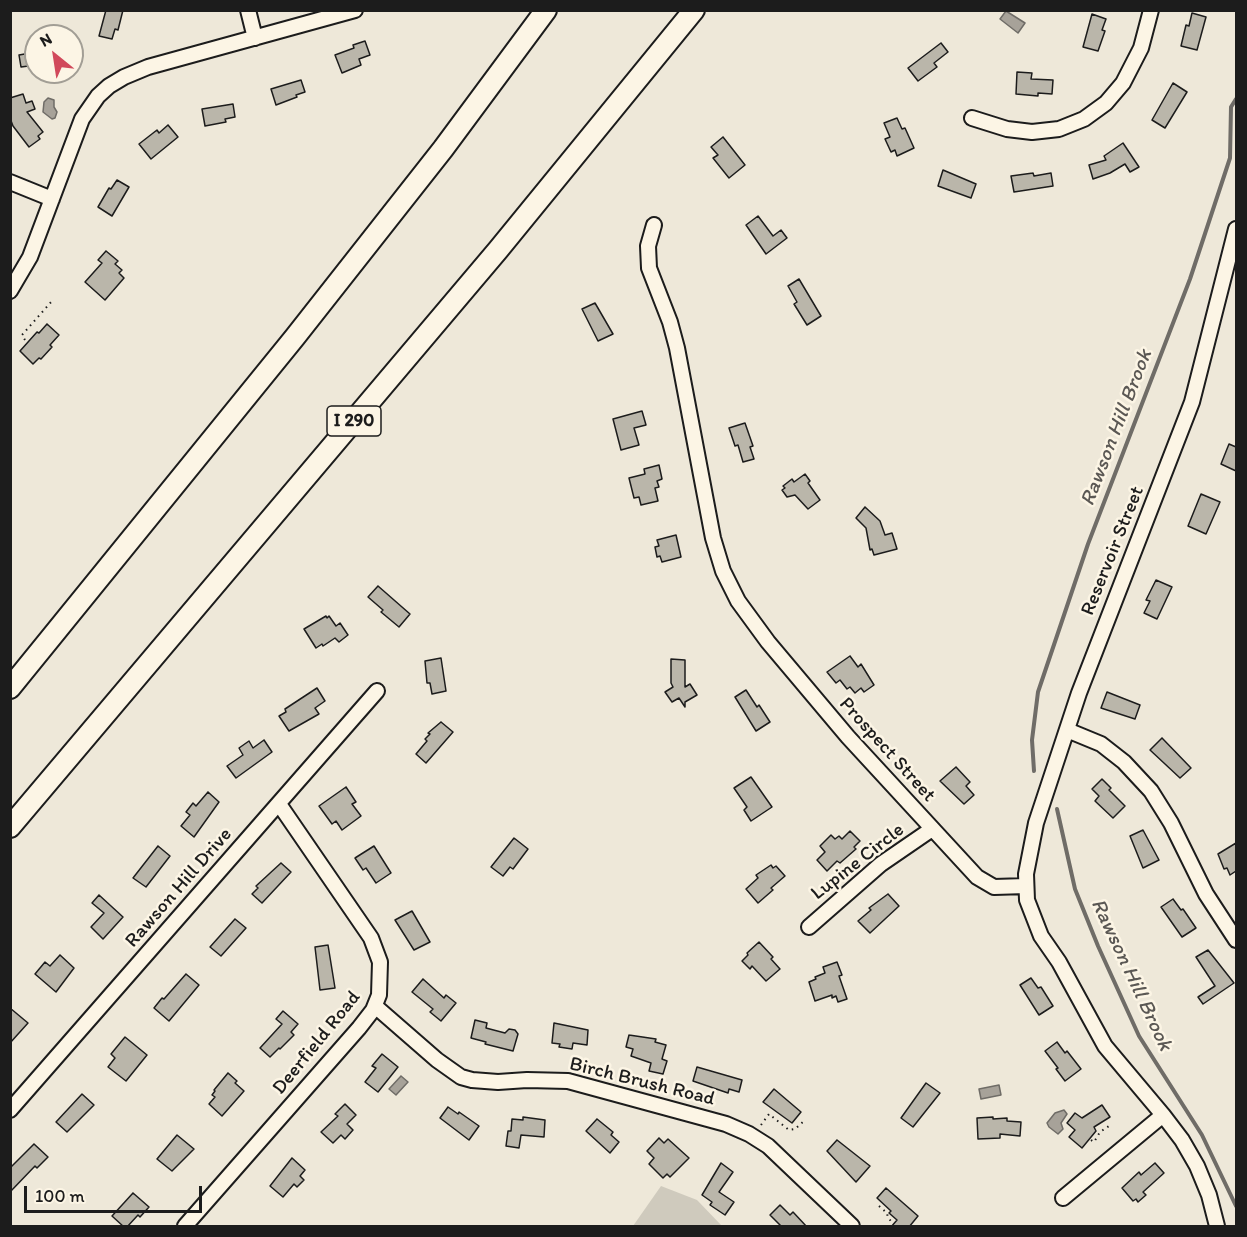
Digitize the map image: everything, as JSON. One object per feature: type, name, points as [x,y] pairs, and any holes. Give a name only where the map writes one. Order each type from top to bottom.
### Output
[{"type":"highway","points":[[10,688],[295,337],[442,149],[546,10]]},
{"type":"highway","name":"I 290","points":[[10,827],[505,242],[694,10]]},
{"type":"street","points":[[248,10],[255,38]]},
{"type":"street","points":[[10,291],[30,257],[81,118],[109,86],[148,67],[355,10]]},
{"type":"street","points":[[972,118],[1006,129],[1032,132],[1059,129],[1084,119],[1106,103],[1124,83],[1138,54],[1151,10]]},
{"type":"street","points":[[10,182],[52,199]]},
{"type":"street","name":"Prospect Street","points":[[654,225],[648,246],[650,268],[676,340],[708,522],[730,586],[747,615],[807,690],[983,882],[994,887],[1026,886]]},
{"type":"street","name":"Reservoir Street","points":[[1026,886],[1030,848],[1066,730],[1192,402],[1236,230]]},
{"type":"street","name":"Rawson Hill Drive","points":[[10,1110],[377,692]]},
{"type":"street","points":[[1066,730],[1101,744],[1124,762],[1151,790],[1171,823],[1206,894],[1236,940]]},
{"type":"street","name":"Deerfield Road","points":[[185,1227],[359,1028],[375,1006],[379,991],[380,967],[374,943],[279,804]]},
{"type":"street","name":"Lupine Circle","points":[[808,927],[881,864],[932,829]]},
{"type":"street","points":[[1026,886],[1027,900],[1035,924],[1059,962],[1096,1032],[1114,1058],[1182,1140],[1197,1166],[1209,1195],[1217,1227]]},
{"type":"street","name":"Birch Brush Road","points":[[375,1006],[447,1068],[461,1077],[479,1081],[545,1080],[576,1083],[726,1124],[749,1134],[768,1146],[852,1227]]},
{"type":"street","points":[[1063,1198],[1163,1115]]},
{"type":"path","points":[[25,340],[22,335],[52,301]]},
{"type":"path","points":[[761,1125],[769,1114],[789,1131],[805,1120]]},
{"type":"path","points":[[1091,1140],[1094,1142],[1100,1132],[1109,1126]]},
{"type":"path","points":[[879,1206],[894,1224]]},
{"type":"shaded area","points":[[1006,11],[1025,23],[1018,33],[1000,19]]},
{"type":"shaded area","points":[[48,98],[54,100],[57,112],[55,118],[52,119],[43,112],[44,102]]},
{"type":"shaded area","points":[[401,1076],[408,1082],[396,1095],[389,1089]]},
{"type":"shaded area","points":[[999,1085],[1001,1095],[981,1099],[979,1089]]},
{"type":"shaded area","points":[[1064,1110],[1067,1114],[1061,1123],[1063,1129],[1058,1134],[1047,1123],[1055,1113]]},
{"type":"shaded area","points":[[661,1186],[697,1200],[722,1226],[633,1226]]},
{"type":"building","points":[[106,10],[123,10],[118,30],[115,29],[112,39],[99,36]]},
{"type":"building","points":[[1192,13],[1206,17],[1197,50],[1181,46],[1186,25],[1189,26]]},
{"type":"building","points":[[1092,14],[1106,19],[1102,30],[1105,31],[1098,51],[1083,47]]},
{"type":"building","points":[[365,41],[370,55],[359,59],[361,65],[342,73],[335,55]]},
{"type":"building","points":[[941,43],[948,52],[934,63],[937,67],[918,81],[908,68]]},
{"type":"building","points":[[24,54],[24,67],[21,67],[19,55]]},
{"type":"building","points":[[1017,72],[1032,73],[1031,79],[1053,80],[1052,94],[1038,93],[1038,96],[1016,94]]},
{"type":"building","points":[[301,80],[305,92],[276,105],[271,89]]},
{"type":"building","points":[[1173,83],[1187,92],[1165,128],[1152,120]]},
{"type":"building","points":[[23,94],[26,103],[32,101],[35,109],[27,112],[43,132],[38,136],[40,139],[29,147],[13,126],[10,118],[10,98]]},
{"type":"building","points":[[233,104],[235,117],[225,119],[226,122],[205,126],[202,109]]},
{"type":"building","points":[[897,118],[902,129],[905,128],[914,148],[897,156],[895,150],[891,152],[885,139],[890,137],[884,123]]},
{"type":"building","points":[[168,125],[178,137],[151,159],[139,144],[157,130],[159,133]]},
{"type":"building","points":[[723,137],[745,165],[729,178],[713,158],[718,155],[711,147]]},
{"type":"building","points":[[1123,143],[1139,167],[1130,172],[1125,164],[1093,179],[1089,165],[1106,160],[1104,156]]},
{"type":"building","points":[[943,170],[976,184],[971,198],[938,186]]},
{"type":"building","points":[[1033,173],[1034,176],[1051,173],[1053,186],[1014,192],[1011,176]]},
{"type":"building","points":[[117,180],[129,187],[112,216],[98,207],[109,188],[111,189]]},
{"type":"building","points":[[758,216],[773,236],[781,230],[787,238],[766,254],[746,225]]},
{"type":"building","points":[[106,251],[118,261],[115,264],[122,270],[119,273],[124,278],[105,300],[85,282],[102,263],[98,260]]},
{"type":"building","points":[[799,279],[821,316],[807,325],[794,304],[797,302],[788,286]]},
{"type":"building","points":[[595,303],[613,334],[598,341],[582,309]]},
{"type":"building","points":[[47,324],[59,335],[50,345],[52,347],[33,364],[20,351]]},
{"type":"building","points":[[642,411],[646,425],[634,428],[639,445],[621,450],[613,419]]},
{"type":"building","points":[[745,423],[753,446],[750,447],[754,459],[743,462],[738,445],[735,446],[729,428]]},
{"type":"building","points":[[1229,444],[1236,447],[1236,471],[1221,464]]},
{"type":"building","points":[[659,465],[662,479],[657,481],[659,487],[655,488],[658,501],[641,505],[639,497],[634,498],[629,478],[645,474],[644,469]]},
{"type":"building","points":[[805,474],[810,481],[808,483],[820,500],[808,509],[795,495],[787,497],[782,490],[785,488],[783,486],[792,479],[794,482]]},
{"type":"building","points":[[1201,494],[1220,502],[1206,534],[1188,526]]},
{"type":"building","points":[[865,507],[880,521],[885,535],[892,533],[897,549],[874,555],[872,549],[870,550],[866,528],[856,518]]},
{"type":"building","points":[[676,535],[681,557],[662,562],[660,556],[657,557],[655,547],[659,546],[657,540]]},
{"type":"building","points":[[1156,580],[1172,587],[1157,619],[1144,613],[1150,601],[1146,600]]},
{"type":"building","points":[[378,586],[410,614],[399,627],[368,597]]},
{"type":"building","points":[[326,616],[327,618],[329,616],[336,626],[340,623],[348,635],[339,642],[335,638],[316,648],[304,629]]},
{"type":"building","points":[[850,656],[858,667],[861,664],[874,685],[864,692],[861,688],[855,693],[850,687],[847,689],[840,680],[836,683],[827,672]]},
{"type":"building","points":[[441,658],[446,691],[432,694],[430,683],[427,683],[425,661]]},
{"type":"building","points":[[671,659],[685,660],[685,687],[690,684],[697,695],[685,702],[685,707],[679,698],[672,702],[665,692],[673,687]]},
{"type":"building","points":[[317,688],[325,701],[315,708],[319,714],[289,731],[279,716],[286,712],[285,709]]},
{"type":"building","points":[[746,690],[770,722],[756,731],[735,697]]},
{"type":"building","points":[[1107,692],[1140,705],[1135,719],[1101,708]]},
{"type":"building","points":[[441,722],[453,732],[426,763],[416,754],[427,741],[425,739],[430,734],[428,733]]},
{"type":"building","points":[[1162,738],[1191,768],[1180,778],[1150,750]]},
{"type":"building","points":[[264,740],[272,752],[236,778],[227,766],[243,755],[239,748],[249,741],[253,748]]},
{"type":"building","points":[[956,767],[970,782],[966,786],[974,795],[964,804],[940,781]]},
{"type":"building","points":[[751,777],[772,807],[751,821],[744,810],[747,807],[734,788]]},
{"type":"building","points":[[1102,779],[1111,788],[1109,790],[1125,806],[1113,818],[1095,801],[1099,796],[1092,789]]},
{"type":"building","points":[[346,787],[356,802],[352,804],[361,816],[342,830],[336,821],[332,824],[319,806]]},
{"type":"building","points":[[208,792],[219,802],[194,837],[181,826],[190,815],[186,812],[193,803],[196,806]]},
{"type":"building","points":[[1143,830],[1159,860],[1143,868],[1130,836]]},
{"type":"building","points":[[850,831],[860,841],[854,847],[856,849],[840,863],[837,861],[827,871],[817,860],[825,852],[820,846],[831,835],[835,839],[839,836],[842,839]]},
{"type":"building","points":[[514,838],[528,849],[513,869],[510,867],[503,876],[491,867]]},
{"type":"building","points":[[1236,843],[1236,871],[1230,875],[1227,868],[1224,869],[1218,854]]},
{"type":"building","points":[[158,846],[170,856],[146,887],[133,878]]},
{"type":"building","points":[[374,846],[391,873],[376,883],[366,868],[363,870],[355,858]]},
{"type":"building","points":[[281,863],[291,872],[262,903],[252,894],[258,888],[256,886]]},
{"type":"building","points":[[771,865],[773,868],[776,866],[785,876],[758,903],[746,889],[758,878],[756,875]]},
{"type":"building","points":[[888,894],[899,906],[870,933],[858,921],[871,910],[869,908]]},
{"type":"building","points":[[99,895],[123,917],[103,939],[91,927],[104,913],[92,903]]},
{"type":"building","points":[[1173,899],[1196,928],[1182,937],[1161,907]]},
{"type":"building","points":[[412,911],[430,942],[414,950],[395,920]]},
{"type":"building","points":[[235,919],[246,928],[221,956],[210,947]]},
{"type":"building","points":[[759,942],[773,957],[771,959],[780,969],[766,981],[752,966],[750,969],[742,961]]},
{"type":"building","points":[[328,945],[335,988],[320,990],[315,947]]},
{"type":"building","points":[[1208,950],[1234,983],[1203,1004],[1198,997],[1215,986],[1196,957]]},
{"type":"building","points":[[60,955],[74,968],[56,992],[35,974],[45,962],[50,966]]},
{"type":"building","points":[[837,962],[847,999],[838,1002],[836,996],[832,998],[832,995],[815,1001],[809,982],[825,973],[823,967]]},
{"type":"building","points":[[186,974],[199,985],[169,1021],[154,1008]]},
{"type":"building","points":[[1031,978],[1038,988],[1041,987],[1053,1006],[1039,1015],[1020,985]]},
{"type":"building","points":[[423,979],[444,998],[446,995],[456,1003],[441,1021],[430,1012],[433,1009],[412,992]]},
{"type":"building","points":[[10,1008],[28,1023],[10,1043]]},
{"type":"building","points":[[283,1011],[298,1024],[291,1032],[294,1035],[270,1057],[260,1048],[282,1024],[276,1019]]},
{"type":"building","points":[[475,1020],[487,1023],[486,1028],[505,1033],[509,1029],[515,1030],[518,1034],[513,1051],[471,1038]]},
{"type":"building","points":[[554,1023],[588,1030],[587,1045],[573,1043],[572,1049],[559,1047],[560,1044],[552,1043]]},
{"type":"building","points":[[629,1035],[656,1039],[655,1042],[666,1045],[662,1059],[667,1061],[663,1074],[649,1071],[651,1063],[631,1056],[633,1049],[626,1047]]},
{"type":"building","points":[[125,1037],[147,1055],[126,1081],[108,1067],[115,1058],[111,1054]]},
{"type":"building","points":[[1057,1042],[1081,1069],[1065,1081],[1045,1051]]},
{"type":"building","points":[[382,1054],[398,1067],[378,1092],[365,1082],[376,1068],[372,1066]]},
{"type":"building","points":[[697,1067],[742,1080],[739,1092],[729,1089],[728,1093],[693,1081]]},
{"type":"building","points":[[228,1073],[244,1091],[222,1116],[209,1104],[215,1097],[212,1095],[214,1090]]},
{"type":"building","points":[[926,1083],[940,1093],[913,1127],[901,1118]]},
{"type":"building","points":[[774,1089],[801,1112],[792,1123],[763,1102]]},
{"type":"building","points":[[82,1094],[94,1105],[67,1132],[56,1122]]},
{"type":"building","points":[[345,1104],[356,1115],[347,1124],[353,1130],[345,1139],[341,1135],[333,1143],[321,1132],[338,1116],[335,1114]]},
{"type":"building","points":[[1102,1105],[1110,1117],[1094,1127],[1096,1131],[1082,1148],[1069,1137],[1075,1130],[1067,1123],[1075,1113],[1082,1118]]},
{"type":"building","points":[[448,1107],[479,1126],[469,1140],[440,1118]]},
{"type":"building","points":[[523,1117],[545,1120],[544,1137],[521,1135],[519,1148],[506,1146],[512,1119],[523,1120]]},
{"type":"building","points":[[993,1117],[993,1119],[1007,1118],[1007,1121],[1021,1122],[1020,1136],[1000,1134],[1000,1138],[978,1139],[977,1118]]},
{"type":"building","points":[[597,1119],[613,1132],[611,1135],[619,1142],[610,1153],[586,1131]]},
{"type":"building","points":[[177,1135],[194,1149],[172,1171],[157,1159]]},
{"type":"building","points":[[659,1138],[664,1143],[668,1139],[689,1158],[670,1177],[667,1174],[663,1178],[649,1164],[654,1158],[647,1151]]},
{"type":"building","points":[[837,1140],[870,1166],[856,1182],[827,1151]]},
{"type":"building","points":[[34,1144],[48,1157],[37,1168],[35,1166],[10,1192],[10,1168]]},
{"type":"building","points":[[292,1158],[305,1170],[300,1176],[304,1180],[297,1187],[294,1184],[283,1197],[270,1186]]},
{"type":"building","points":[[721,1163],[733,1172],[719,1192],[734,1202],[725,1215],[710,1205],[712,1202],[702,1195]]},
{"type":"building","points":[[1155,1163],[1164,1173],[1143,1192],[1146,1195],[1138,1202],[1136,1199],[1133,1201],[1122,1188],[1139,1172],[1141,1175]]},
{"type":"building","points":[[886,1188],[918,1216],[909,1227],[891,1227],[897,1220],[877,1198]]},
{"type":"building","points":[[133,1193],[149,1207],[140,1217],[138,1215],[127,1227],[124,1227],[112,1216]]},
{"type":"building","points":[[780,1205],[790,1215],[793,1212],[807,1227],[782,1227],[770,1215]]},
{"type":"waterway","name":"Rawson Hill Brook","points":[[1034,771],[1032,740],[1038,692],[1088,544],[1190,279],[1230,158],[1231,107],[1236,99]]},
{"type":"waterway","name":"Rawson Hill Brook","points":[[1057,809],[1075,889],[1098,946],[1139,1036],[1202,1135],[1236,1206]]}]
